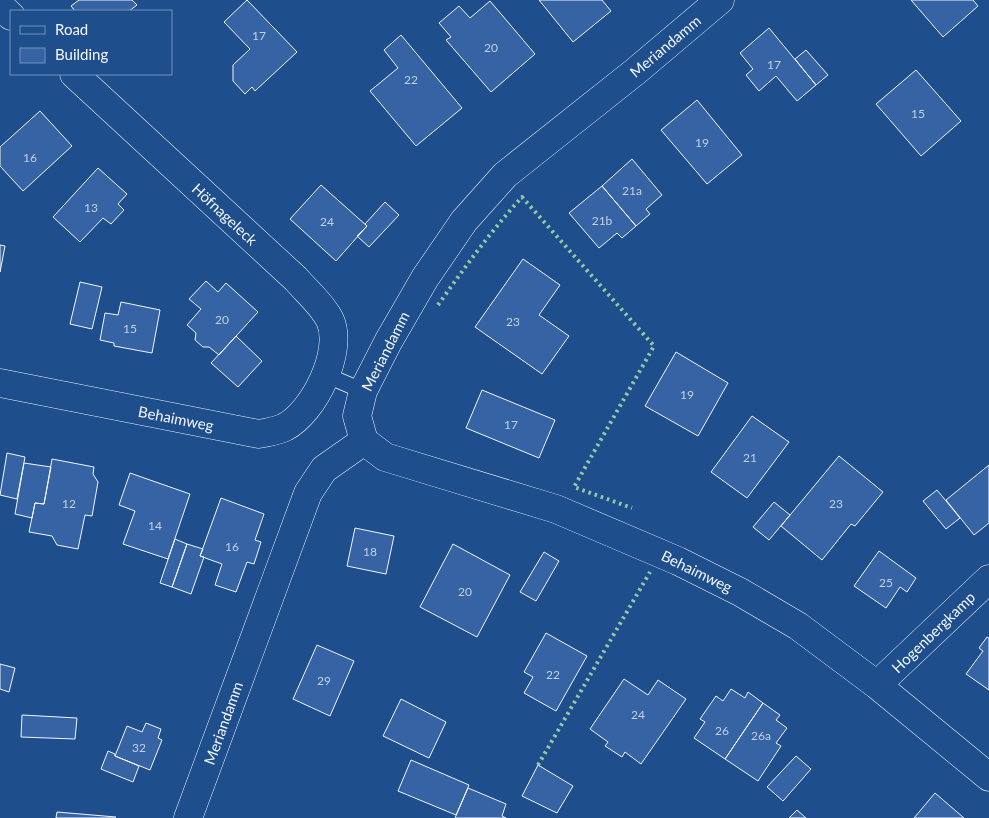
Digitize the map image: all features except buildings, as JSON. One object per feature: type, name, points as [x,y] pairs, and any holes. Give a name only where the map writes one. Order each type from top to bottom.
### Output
[{"type":"street","name":"Meriandamm","points":[[188,818],[308,493],[324,468],[364,441],[357,416],[363,391],[388,342],[425,278],[464,221],[505,175],[636,71],[720,0]]},
{"type":"street","points":[[0,6],[10,15]]},
{"type":"street","name":"Höfnageleck","points":[[75,75],[296,279],[323,308],[334,335],[332,356],[326,375]]},
{"type":"street","name":"Behaimweg","points":[[0,383],[259,434],[285,428],[300,416],[313,400],[326,375]]},
{"type":"street","name":"Behaimweg","points":[[364,441],[384,457],[556,509],[678,560],[740,592],[798,626],[877,686],[989,777]]},
{"type":"street","name":"Hogenbergkamp","points":[[877,686],[989,579]]},
{"type":"lane","points":[[326,375],[363,391]]},
{"type":"hedge","points":[[438,305],[468,263],[522,197],[654,346],[574,487],[632,508]]},
{"type":"hedge","points":[[538,765],[650,572]]}]
